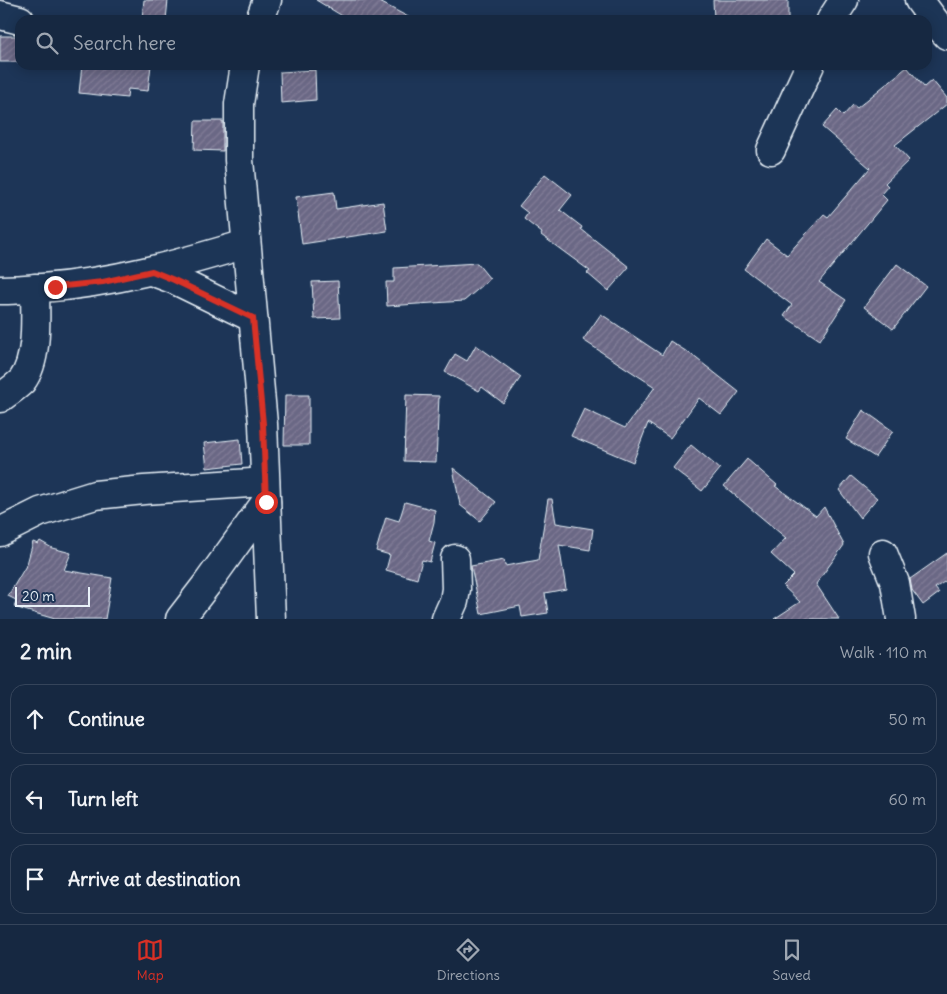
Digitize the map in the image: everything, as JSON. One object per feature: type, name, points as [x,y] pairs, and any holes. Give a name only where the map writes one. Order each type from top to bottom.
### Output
[{"type":"street","points":[[262,15],[267,0]]},
{"type":"street","points":[[834,15],[844,0]]},
{"type":"street","points":[[919,0],[930,15]]},
{"type":"street","points":[[0,15],[15,19]]},
{"type":"street","points":[[932,18],[947,35]]},
{"type":"street","points":[[243,70],[239,104],[239,160],[263,424],[271,619]]},
{"type":"street","points":[[771,150],[808,70]]},
{"type":"street","points":[[0,290],[103,282],[152,271],[246,244]]},
{"type":"street","points":[[152,271],[253,318]]},
{"type":"street","points":[[0,398],[22,381],[30,363],[34,344],[35,288]]},
{"type":"street","points":[[0,532],[40,512],[94,494],[144,490],[265,492]]},
{"type":"street","points":[[180,619],[207,584],[265,492]]},
{"type":"street","points":[[883,553],[895,583],[901,619]]},
{"type":"street","points":[[446,619],[454,600],[456,589],[455,559]]},
{"type":"building","points":[[144,0],[168,0],[166,15],[142,15]]},
{"type":"building","points":[[316,0],[376,0],[404,15],[341,15]]},
{"type":"building","points":[[713,0],[788,0],[788,15],[714,15]]},
{"type":"building","points":[[0,36],[15,36],[15,62],[0,62]]},
{"type":"building","points":[[81,70],[150,70],[148,91],[128,89],[127,98],[79,93]]},
{"type":"building","points":[[315,70],[316,100],[281,103],[280,72]]},
{"type":"building","points":[[903,70],[910,70],[924,87],[932,80],[947,98],[947,104],[895,145],[909,160],[885,183],[888,186],[881,194],[887,200],[819,282],[846,300],[820,340],[784,316],[792,305],[744,269],[766,239],[787,255],[824,214],[828,217],[870,168],[822,127],[837,110],[843,116],[853,105],[857,108]]},
{"type":"building","points":[[195,121],[223,121],[223,151],[194,150]]},
{"type":"building","points":[[545,174],[572,195],[560,210],[629,267],[608,291],[587,273],[590,271],[541,235],[542,233],[524,219],[528,213],[519,206]]},
{"type":"building","points":[[334,192],[336,209],[383,202],[387,231],[302,244],[296,197]]},
{"type":"building","points":[[477,263],[490,279],[464,301],[387,306],[386,282],[394,282],[394,268]]},
{"type":"building","points":[[897,264],[926,286],[893,329],[864,307]]},
{"type":"building","points":[[338,281],[340,318],[314,319],[312,282]]},
{"type":"building","points":[[601,314],[662,355],[670,341],[692,355],[739,392],[721,415],[699,398],[670,438],[648,423],[633,462],[571,436],[584,409],[625,428],[655,387],[583,340]]},
{"type":"building","points":[[476,345],[521,377],[503,403],[482,387],[479,391],[445,372],[455,354],[467,361]]},
{"type":"building","points":[[285,395],[309,395],[309,445],[284,445]]},
{"type":"building","points":[[406,395],[439,396],[436,462],[404,461]]},
{"type":"building","points":[[863,410],[893,431],[875,457],[846,439]]},
{"type":"building","points":[[240,439],[242,464],[207,468],[204,443]]},
{"type":"building","points":[[691,445],[720,469],[702,491],[673,468]]},
{"type":"building","points":[[747,459],[777,485],[775,486],[816,516],[824,507],[844,545],[816,584],[839,619],[774,619],[800,602],[783,586],[794,575],[771,554],[786,538],[724,486]]},
{"type":"building","points":[[453,468],[496,502],[480,521],[460,505]]},
{"type":"building","points":[[851,476],[877,498],[860,518],[839,490]]},
{"type":"building","points":[[548,499],[552,499],[556,523],[593,529],[590,550],[559,545],[566,589],[545,593],[548,613],[522,617],[520,606],[481,614],[471,566],[504,560],[505,566],[538,560]]},
{"type":"building","points":[[405,502],[435,510],[429,541],[435,543],[430,562],[422,560],[417,579],[386,570],[390,555],[376,551],[386,517],[399,521]]},
{"type":"building","points":[[40,541],[52,548],[71,553],[64,570],[112,578],[105,619],[55,619],[14,607],[16,600],[8,596],[27,564],[33,542],[38,544]]},
{"type":"building","points":[[947,553],[947,580],[935,588],[939,593],[923,605],[912,590],[910,579]]},
{"type":"route","points":[[55,287],[103,282],[152,271],[253,318],[263,424],[266,502]]}]
